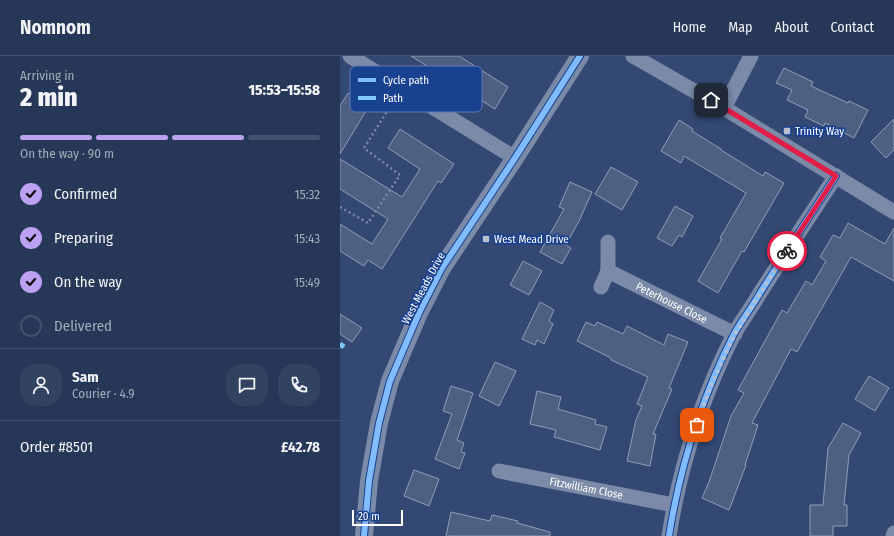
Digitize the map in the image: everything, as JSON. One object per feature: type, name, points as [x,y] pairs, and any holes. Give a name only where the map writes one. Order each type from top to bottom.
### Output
[{"type":"street","points":[[350,56],[366,66]]},
{"type":"street","name":"West Meads Drive","points":[[364,536],[369,481],[377,430],[390,380],[419,313],[442,268],[580,56]]},
{"type":"street","points":[[633,56],[724,108],[894,212]]},
{"type":"street","points":[[724,108],[751,56]]},
{"type":"street","points":[[441,112],[515,158]]},
{"type":"street","points":[[669,536],[674,505],[688,450],[710,388],[735,334],[795,237],[836,176]]},
{"type":"street","points":[[601,286],[608,271],[608,242]]},
{"type":"street","name":"Peterhouse Close","points":[[608,271],[735,334]]},
{"type":"street","name":"Fitzwilliam Close","points":[[499,471],[674,505]]},
{"type":"path","points":[[340,207],[368,223],[400,175],[364,148],[387,112]]},
{"type":"building","points":[[411,56],[459,56],[475,66],[427,66]]},
{"type":"building","points":[[784,68],[813,82],[811,86],[848,103],[849,101],[868,110],[854,138],[825,123],[824,126],[805,117],[808,110],[787,100],[792,90],[776,83]]},
{"type":"building","points":[[482,71],[508,87],[495,109],[482,101]]},
{"type":"building","points":[[348,93],[350,94],[350,112],[365,112],[340,154],[340,106]]},
{"type":"building","points":[[894,119],[894,150],[886,158],[871,142]]},
{"type":"building","points":[[679,120],[693,129],[692,131],[763,176],[765,172],[784,183],[744,252],[742,251],[718,293],[698,281],[722,239],[720,238],[746,193],[684,156],[681,163],[661,151]]},
{"type":"building","points":[[400,129],[454,164],[441,183],[438,181],[382,269],[368,260],[364,266],[340,251],[340,224],[372,244],[388,219],[340,189],[340,159],[402,197],[420,169],[388,148]]},
{"type":"building","points":[[611,167],[638,182],[622,210],[595,194]]},
{"type":"building","points":[[570,182],[592,192],[566,245],[571,248],[562,264],[540,252],[564,209],[559,207]]},
{"type":"building","points":[[675,206],[693,216],[682,237],[679,235],[672,246],[657,238]]},
{"type":"building","points":[[848,223],[885,244],[894,228],[894,281],[851,257],[797,352],[791,349],[752,423],[758,425],[746,465],[729,510],[702,498],[709,482],[731,416],[744,393],[738,390],[782,310],[787,313],[806,281],[812,285],[826,261],[820,257],[833,235],[840,238]]},
{"type":"building","points":[[523,261],[542,271],[529,295],[510,285]]},
{"type":"building","points":[[540,302],[554,310],[549,321],[553,324],[544,344],[537,340],[535,345],[522,339]]},
{"type":"building","points":[[340,314],[362,328],[352,342],[340,334]]},
{"type":"building","points":[[586,322],[595,326],[597,322],[623,334],[627,326],[664,345],[668,334],[688,342],[669,388],[672,389],[653,434],[656,434],[650,466],[627,461],[636,420],[642,406],[637,404],[648,377],[611,360],[611,358],[577,341]]},
{"type":"building","points":[[495,362],[516,371],[499,406],[479,396]]},
{"type":"building","points":[[869,376],[889,388],[875,411],[855,399]]},
{"type":"building","points":[[451,386],[473,393],[457,440],[464,443],[461,452],[465,453],[459,469],[435,459],[452,414],[443,411]]},
{"type":"building","points":[[537,391],[561,397],[558,409],[596,420],[595,424],[607,427],[600,450],[554,437],[556,430],[530,424]]},
{"type":"building","points":[[843,423],[861,433],[849,455],[844,505],[847,505],[847,526],[833,526],[833,536],[810,536],[810,505],[823,505],[828,448]]},
{"type":"building","points":[[414,470],[439,479],[429,506],[404,496]]},
{"type":"building","points":[[451,512],[490,521],[492,515],[518,521],[517,523],[550,532],[550,536],[446,536]]},
{"type":"marked path","points":[[340,344],[344,347]]},
{"type":"cycle path","points":[[364,536],[369,481],[379,423],[390,381],[419,313],[442,268],[580,56]]},
{"type":"cycle path","points":[[669,536],[679,484],[686,458],[702,407],[722,358],[737,329],[836,176]]},
{"type":"way so far","points":[[697,425],[710,388],[735,334],[787,251]]},
{"type":"place","name":"Trinity Way","points":[[787,131]]},
{"type":"place","name":"West Mead Drive","points":[[486,239]]},
{"type":"route","points":[[711,100],[836,176],[787,251]]}]
